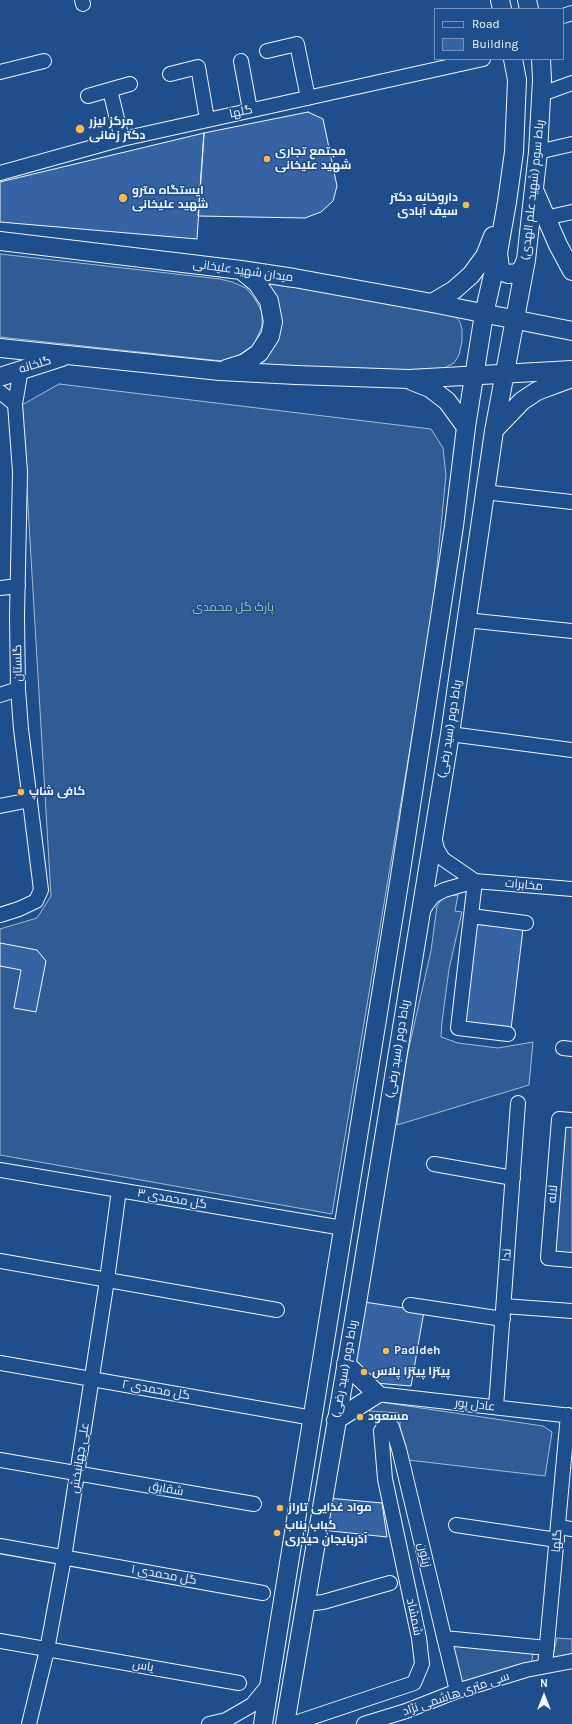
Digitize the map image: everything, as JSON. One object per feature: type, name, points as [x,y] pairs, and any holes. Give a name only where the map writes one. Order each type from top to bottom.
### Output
[{"type":"main road","name":"رباط سوم (شهید علم الهدی)","points":[[484,314],[498,253],[514,152],[517,80],[513,60]]},
{"type":"main road","name":"رباط سوم (شهید علم الهدی)","points":[[515,320],[526,260],[538,152],[542,94],[541,60]]},
{"type":"main road","points":[[534,191],[545,218],[565,246],[572,271]]},
{"type":"main road","points":[[432,303],[454,290],[471,275],[485,256],[507,202]]},
{"type":"main road","name":"میدان شهید علیخانی","points":[[0,241],[241,270],[432,303],[572,331]]},
{"type":"main road","points":[[498,253],[500,268],[503,272],[508,274],[517,273],[522,269],[526,260]]},
{"type":"main road","points":[[220,371],[245,363],[259,353],[270,336],[273,322],[269,301],[256,283],[241,270]]},
{"type":"main road","points":[[474,375],[484,314]]},
{"type":"main road","points":[[505,373],[515,320]]},
{"type":"main road","points":[[0,348],[220,371],[410,380],[572,370]]},
{"type":"main road","name":"گلخانه","points":[[0,377],[21,369],[70,355]]},
{"type":"main road","name":"رباط دوم (سید رضی)","points":[[285,1724],[434,836],[484,492],[505,373]]},
{"type":"main road","name":"رباط دوم (سید رضی)","points":[[263,1724],[454,526],[474,375]]},
{"type":"main road","points":[[494,430],[522,401],[537,391],[572,378]]},
{"type":"main road","points":[[410,380],[430,388],[447,401],[466,427]]},
{"type":"main road","points":[[454,526],[462,522],[470,523],[479,528]]},
{"type":"main road","points":[[336,1420],[377,1394],[346,1364]]},
{"type":"main road","points":[[283,1600],[305,1604]]},
{"type":"street","points":[[267,51],[297,44],[308,98]]},
{"type":"street","name":"گلها","points":[[0,173],[122,139],[479,60]]},
{"type":"street","points":[[0,72],[44,61]]},
{"type":"street","points":[[241,61],[250,110]]},
{"type":"street","points":[[170,74],[198,67],[206,120]]},
{"type":"street","points":[[542,94],[572,83]]},
{"type":"street","points":[[88,96],[130,84]]},
{"type":"street","points":[[110,90],[122,139]]},
{"type":"street","points":[[538,152],[572,144]]},
{"type":"street","points":[[545,218],[572,212]]},
{"type":"street","name":"گلستان","points":[[0,915],[19,909],[36,901],[41,890],[21,729],[18,689],[20,472],[15,404],[21,369]]},
{"type":"street","points":[[0,392],[15,404]]},
{"type":"street","points":[[484,492],[572,502]]},
{"type":"street","points":[[0,588],[18,586]]},
{"type":"street","points":[[466,620],[572,631]]},
{"type":"street","points":[[0,695],[18,689]]},
{"type":"street","points":[[450,734],[572,750]]},
{"type":"street","points":[[0,806],[30,800]]},
{"type":"street","points":[[434,836],[436,849],[443,859],[475,880]]},
{"type":"street","points":[[420,916],[433,896],[444,890],[475,880]]},
{"type":"street","points":[[475,880],[458,1028],[508,1034]]},
{"type":"street","name":"مخابرات","points":[[475,880],[572,889]]},
{"type":"street","points":[[471,916],[526,923]]},
{"type":"street","name":"ندا","points":[[496,1407],[518,1103]]},
{"type":"street","name":"لاله","points":[[572,1120],[560,1119],[548,1258],[572,1260]]},
{"type":"street","points":[[434,1164],[513,1178]]},
{"type":"street","name":"گل محمدی ۳","points":[[0,1170],[343,1228]]},
{"type":"street","name":"علی جهانبخش","points":[[29,1724],[47,1650],[78,1475],[119,1190]]},
{"type":"street","points":[[0,1261],[277,1310]]},
{"type":"street","points":[[410,1305],[503,1312],[572,1311]]},
{"type":"street","name":"گل محمدی ۲","points":[[0,1363],[313,1418]]},
{"type":"street","name":"عادل پور","points":[[377,1394],[570,1416]]},
{"type":"street","name":"گلها","points":[[545,1666],[570,1416]]},
{"type":"street","name":"زیتون","points":[[385,1425],[392,1427],[399,1449],[457,1691]]},
{"type":"street","name":"شمشاد","points":[[292,1724],[414,1684],[422,1664],[419,1638],[385,1479],[381,1431],[385,1425]]},
{"type":"street","name":"شقایق","points":[[0,1460],[78,1475],[254,1504]]},
{"type":"street","points":[[456,1525],[557,1534],[572,1529]]},
{"type":"street","name":"گل محمدی ۱","points":[[0,1546],[263,1593]]},
{"type":"street","points":[[305,1604],[323,1602],[390,1583]]},
{"type":"street","points":[[444,1638],[547,1648]]},
{"type":"street","name":"یاس","points":[[0,1641],[239,1683]]},
{"type":"street","name":"سی متری هاشمی نژاد","points":[[364,1724],[406,1711],[457,1691],[526,1670],[572,1661]]},
{"type":"street","points":[[209,1724],[227,1722],[252,1705],[270,1683]]},
{"type":"shaded area","points":[[0,254],[220,279],[232,282],[246,288],[255,299],[262,312],[262,326],[254,345],[233,359],[222,361],[0,337]]},
{"type":"shaded area","points":[[262,280],[455,316],[460,322],[462,329],[462,341],[459,355],[454,363],[444,368],[430,371],[252,365],[277,332]]},
{"type":"shaded area","name":"پارک گل محمدی","points":[[59,384],[431,429],[443,448],[446,475],[432,617],[332,1214],[0,1155],[0,929],[37,918],[51,896],[22,405]]},
{"type":"shaded area","points":[[458,895],[455,911],[462,912],[449,969],[441,1037],[458,1043],[498,1048],[533,1042],[529,1085],[397,1125],[407,1056],[431,951],[437,906],[444,896]]},
{"type":"shaded area","points":[[564,1126],[572,1127],[572,1254],[554,1253]]},
{"type":"shaded area","points":[[380,1402],[543,1426],[552,1432],[545,1476],[408,1460],[400,1428],[400,1413],[369,1411]]},
{"type":"shaded area","points":[[557,1638],[572,1639],[572,1654],[552,1660]]},
{"type":"shaded area","points":[[451,1643],[533,1653],[531,1666],[461,1687]]},
{"type":"building","name":"مجتمع تجاری شهید علیخانی","points":[[308,112],[323,119],[337,186],[333,201],[321,212],[305,218],[198,216],[204,133]]},
{"type":"building","name":"ایستگاه مترو شهید علیخانی","points":[[204,133],[197,239],[0,222],[0,182]]},
{"type":"building","points":[[475,924],[523,929],[511,1029],[463,1023]]},
{"type":"building","points":[[0,943],[37,950],[46,961],[36,1012],[14,1008],[21,970],[0,966]]},
{"type":"building","name":"Padideh","points":[[364,1302],[424,1311],[411,1386],[375,1383],[353,1363]]},
{"type":"building","points":[[327,1498],[382,1503],[387,1537],[322,1530]]},
{"type":"place","name":"مرکز لیزر دکتر زمانی","points":[[80,129]]},
{"type":"place","name":"مجتمع تجاری شهید علیخانی","points":[[267,159]]},
{"type":"place","name":"ایستگاه مترو شهید علیخانی","points":[[123,198]]},
{"type":"place","name":"داروخانه دکتر سیف آبادی","points":[[466,205]]},
{"type":"place","name":"کافی شاپ","points":[[21,792]]},
{"type":"place","name":"Padideh","points":[[386,1351]]},
{"type":"place","name":"پیتزا پیتزا پلاس","points":[[364,1372]]},
{"type":"place","name":"مسعود","points":[[360,1417]]},
{"type":"place","name":"مواد غذایی تاراز","points":[[280,1508]]},
{"type":"place","name":"کباب بناب آذربایجان حیدری","points":[[277,1533]]}]
